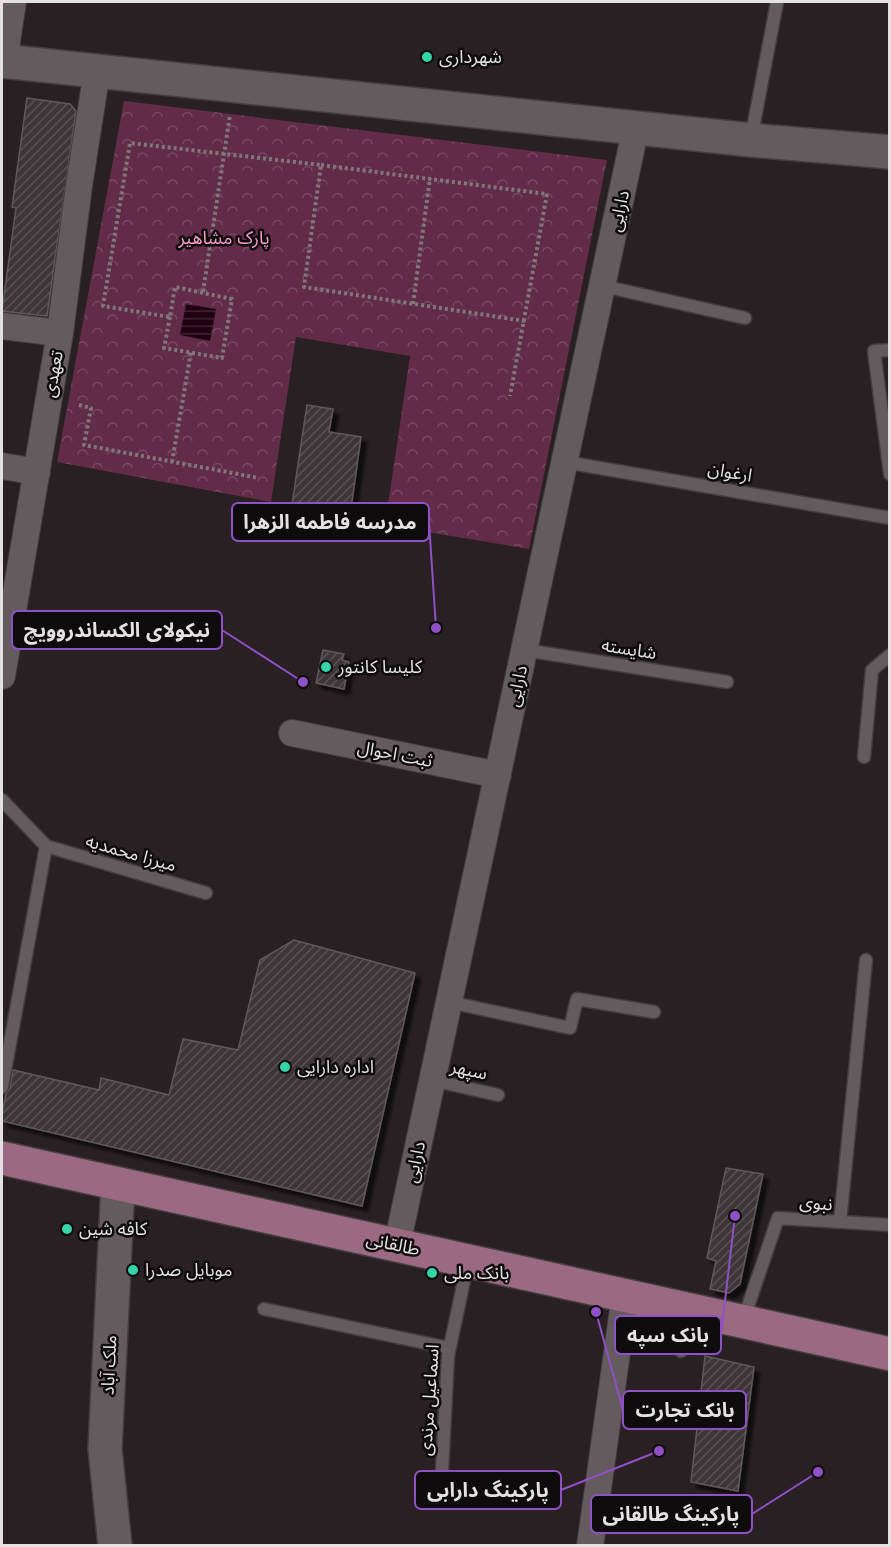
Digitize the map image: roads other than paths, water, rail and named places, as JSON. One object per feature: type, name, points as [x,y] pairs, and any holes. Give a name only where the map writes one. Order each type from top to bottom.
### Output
[{"type":"main road","points":[[3,61],[750,140],[890,152]]},
{"type":"main road","name":"طالقانی","points":[[2,1158],[890,1354]]},
{"type":"main road","name":"ملک آباد","points":[[115,1545],[105,1449],[118,1184]]},
{"type":"street","points":[[3,61],[13,2]]},
{"type":"street","name":"تعهدی","points":[[2,676],[60,333],[97,71]]},
{"type":"street","name":"دارایی","points":[[397,1245],[636,127]]},
{"type":"street","points":[[2,326],[60,333]]},
{"type":"street","points":[[2,466],[37,472]]},
{"type":"street","name":"ثبت احوال","points":[[292,733],[498,775]]},
{"type":"street","points":[[590,1545],[625,1295]]},
{"type":"lane","points":[[750,140],[777,2]]},
{"type":"lane","points":[[603,286],[746,318]]},
{"type":"lane","points":[[890,350],[874,351],[890,474]]},
{"type":"lane","name":"ارغوان","points":[[565,462],[890,518]]},
{"type":"lane","name":"شایسته","points":[[525,650],[727,682]]},
{"type":"lane","points":[[864,757],[872,670],[890,656]]},
{"type":"lane","points":[[2,800],[46,846],[2,1087]]},
{"type":"lane","name":"میرزا محمدیه","points":[[46,846],[206,893]]},
{"type":"lane","points":[[840,1222],[866,960]]},
{"type":"lane","points":[[449,1002],[570,1028],[577,999],[654,1012]]},
{"type":"lane","name":"سپهر","points":[[432,1080],[498,1095]]},
{"type":"lane","name":"نبوی","points":[[742,1321],[778,1218],[890,1225]]},
{"type":"lane","name":"اسماعیل مرندی","points":[[442,1472],[449,1348],[469,1261]]},
{"type":"lane","points":[[264,1309],[449,1348]]},
{"type":"lane","points":[[681,1351],[688,1309]]},
{"type":"place","name":"شهرداری","points":[[427,57]]},
{"type":"place","name":"مدرسه فاطمه الزهرا","points":[[436,628]]},
{"type":"place","name":"کلیسا کانتور","points":[[326,667]]},
{"type":"place","name":"نیکولای الکساندروویچ","points":[[303,682]]},
{"type":"place","name":"اداره دارایی","points":[[285,1067]]},
{"type":"place","name":"بانک سپه","points":[[735,1216]]},
{"type":"place","name":"کافه شین","points":[[67,1229]]},
{"type":"place","name":"موبایل صدرا","points":[[133,1270]]},
{"type":"place","name":"بانک ملی","points":[[432,1273]]},
{"type":"place","name":"بانک تجارت","points":[[596,1312]]},
{"type":"place","name":"پارکینگ دارابی","points":[[659,1451]]},
{"type":"place","name":"پارکینگ طالقانی","points":[[818,1472]]},
{"type":"park label","name":"پارک مشاهیر","points":[[224,238]]}]
